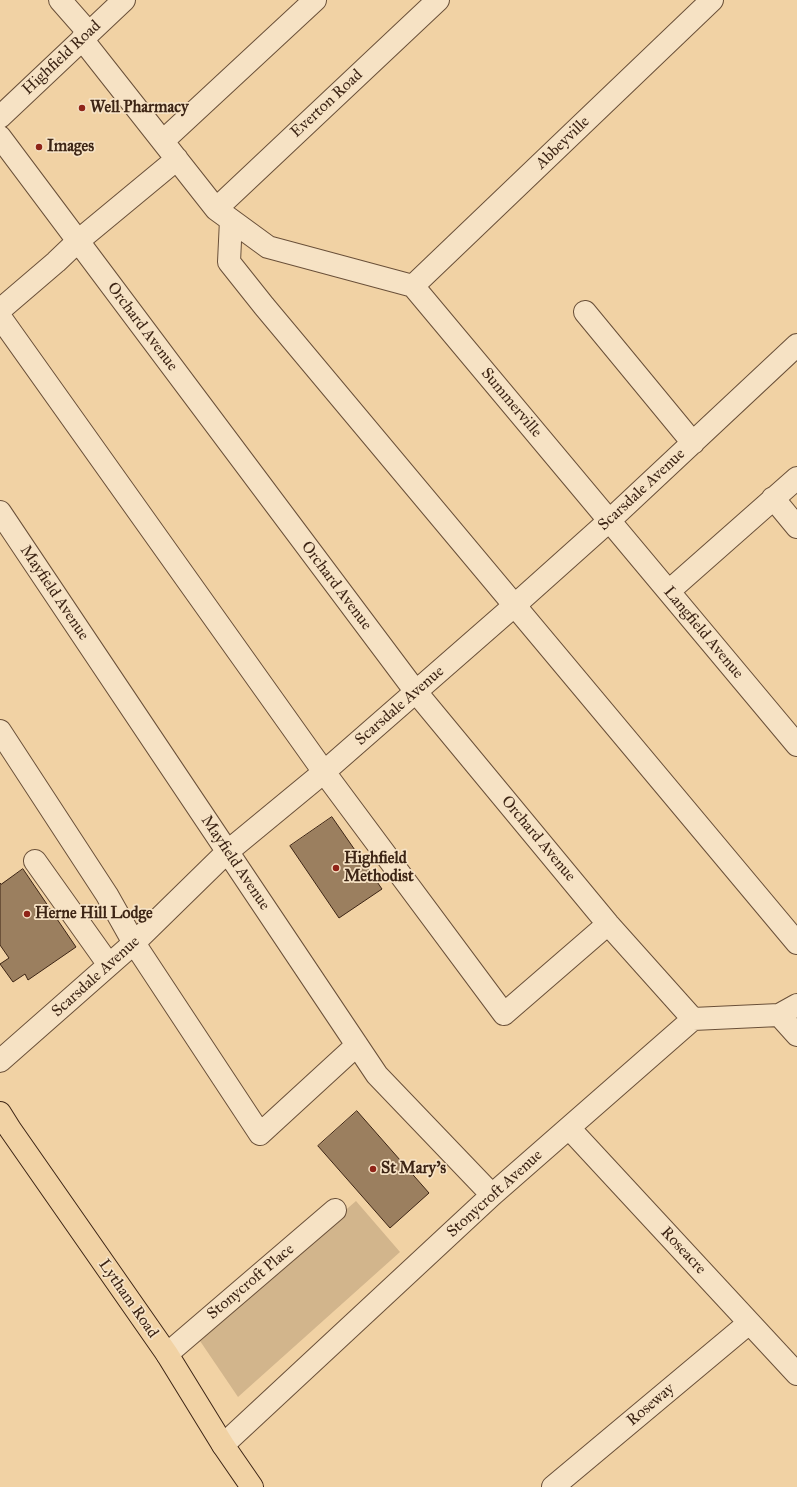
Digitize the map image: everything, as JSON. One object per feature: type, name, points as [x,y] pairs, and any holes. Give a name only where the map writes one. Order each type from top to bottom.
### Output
[{"type":"main road","name":"Lytham Road","points":[[0,1113],[167,1354],[252,1487]]},
{"type":"street","points":[[60,0],[163,141],[224,214],[268,247],[413,286]]},
{"type":"street","name":"Highfield Road","points":[[0,117],[124,0]]},
{"type":"street","points":[[163,141],[315,0]]},
{"type":"street","name":"Everton Road","points":[[224,214],[438,0]]},
{"type":"street","name":"Abbeyville","points":[[413,286],[712,0]]},
{"type":"street","name":"Orchard Avenue","points":[[0,137],[416,692],[608,924],[693,1019]]},
{"type":"street","points":[[0,310],[78,241],[177,159]]},
{"type":"street","points":[[224,214],[229,262],[797,943]]},
{"type":"street","name":"Summerville","points":[[413,286],[610,520]]},
{"type":"street","points":[[585,312],[693,443]]},
{"type":"street","points":[[0,317],[324,772],[504,1014],[608,924]]},
{"type":"street","name":"Scarsdale Avenue","points":[[0,1061],[134,943],[227,852],[324,772],[516,605],[610,520],[797,345]]},
{"type":"street","points":[[669,591],[797,478]]},
{"type":"street","points":[[773,498],[797,527]]},
{"type":"street","name":"Mayfield Avenue","points":[[0,512],[376,1075],[492,1195]]},
{"type":"street","name":"Langfield Avenue","points":[[610,520],[797,746]]},
{"type":"street","points":[[0,732],[107,895],[134,943],[260,1134],[357,1045]]},
{"type":"street","points":[[35,861],[109,965]]},
{"type":"street","points":[[693,1019],[788,1010],[797,1035]]},
{"type":"street","name":"Stonycroft Avenue","points":[[224,1445],[492,1195],[693,1019]]},
{"type":"street","name":"Roseacre","points":[[569,1128],[797,1374]]},
{"type":"street","name":"Stonycroft Place","points":[[167,1354],[335,1210]]},
{"type":"street","name":"Roseway","points":[[553,1487],[749,1323]]},
{"type":"shaded area","points":[[356,1201],[400,1252],[238,1397],[198,1338]]},
{"type":"building","name":"Highfield Methodist","points":[[332,817],[382,889],[339,918],[290,846]]},
{"type":"building","name":"Herne Hill Lodge","points":[[23,869],[76,947],[28,980],[25,974],[13,982],[0,964],[9,958],[0,945],[0,883],[1,884]]},
{"type":"building","name":"St Mary's","points":[[357,1111],[429,1193],[390,1228],[318,1146]]},
{"type":"place","name":"Well Pharmacy","points":[[82,108]]},
{"type":"place","name":"Images","points":[[39,147]]},
{"type":"place","name":"Highfield Methodist","points":[[336,868]]},
{"type":"place","name":"Herne Hill Lodge","points":[[27,914]]},
{"type":"place","name":"St Mary's","points":[[373,1169]]}]
